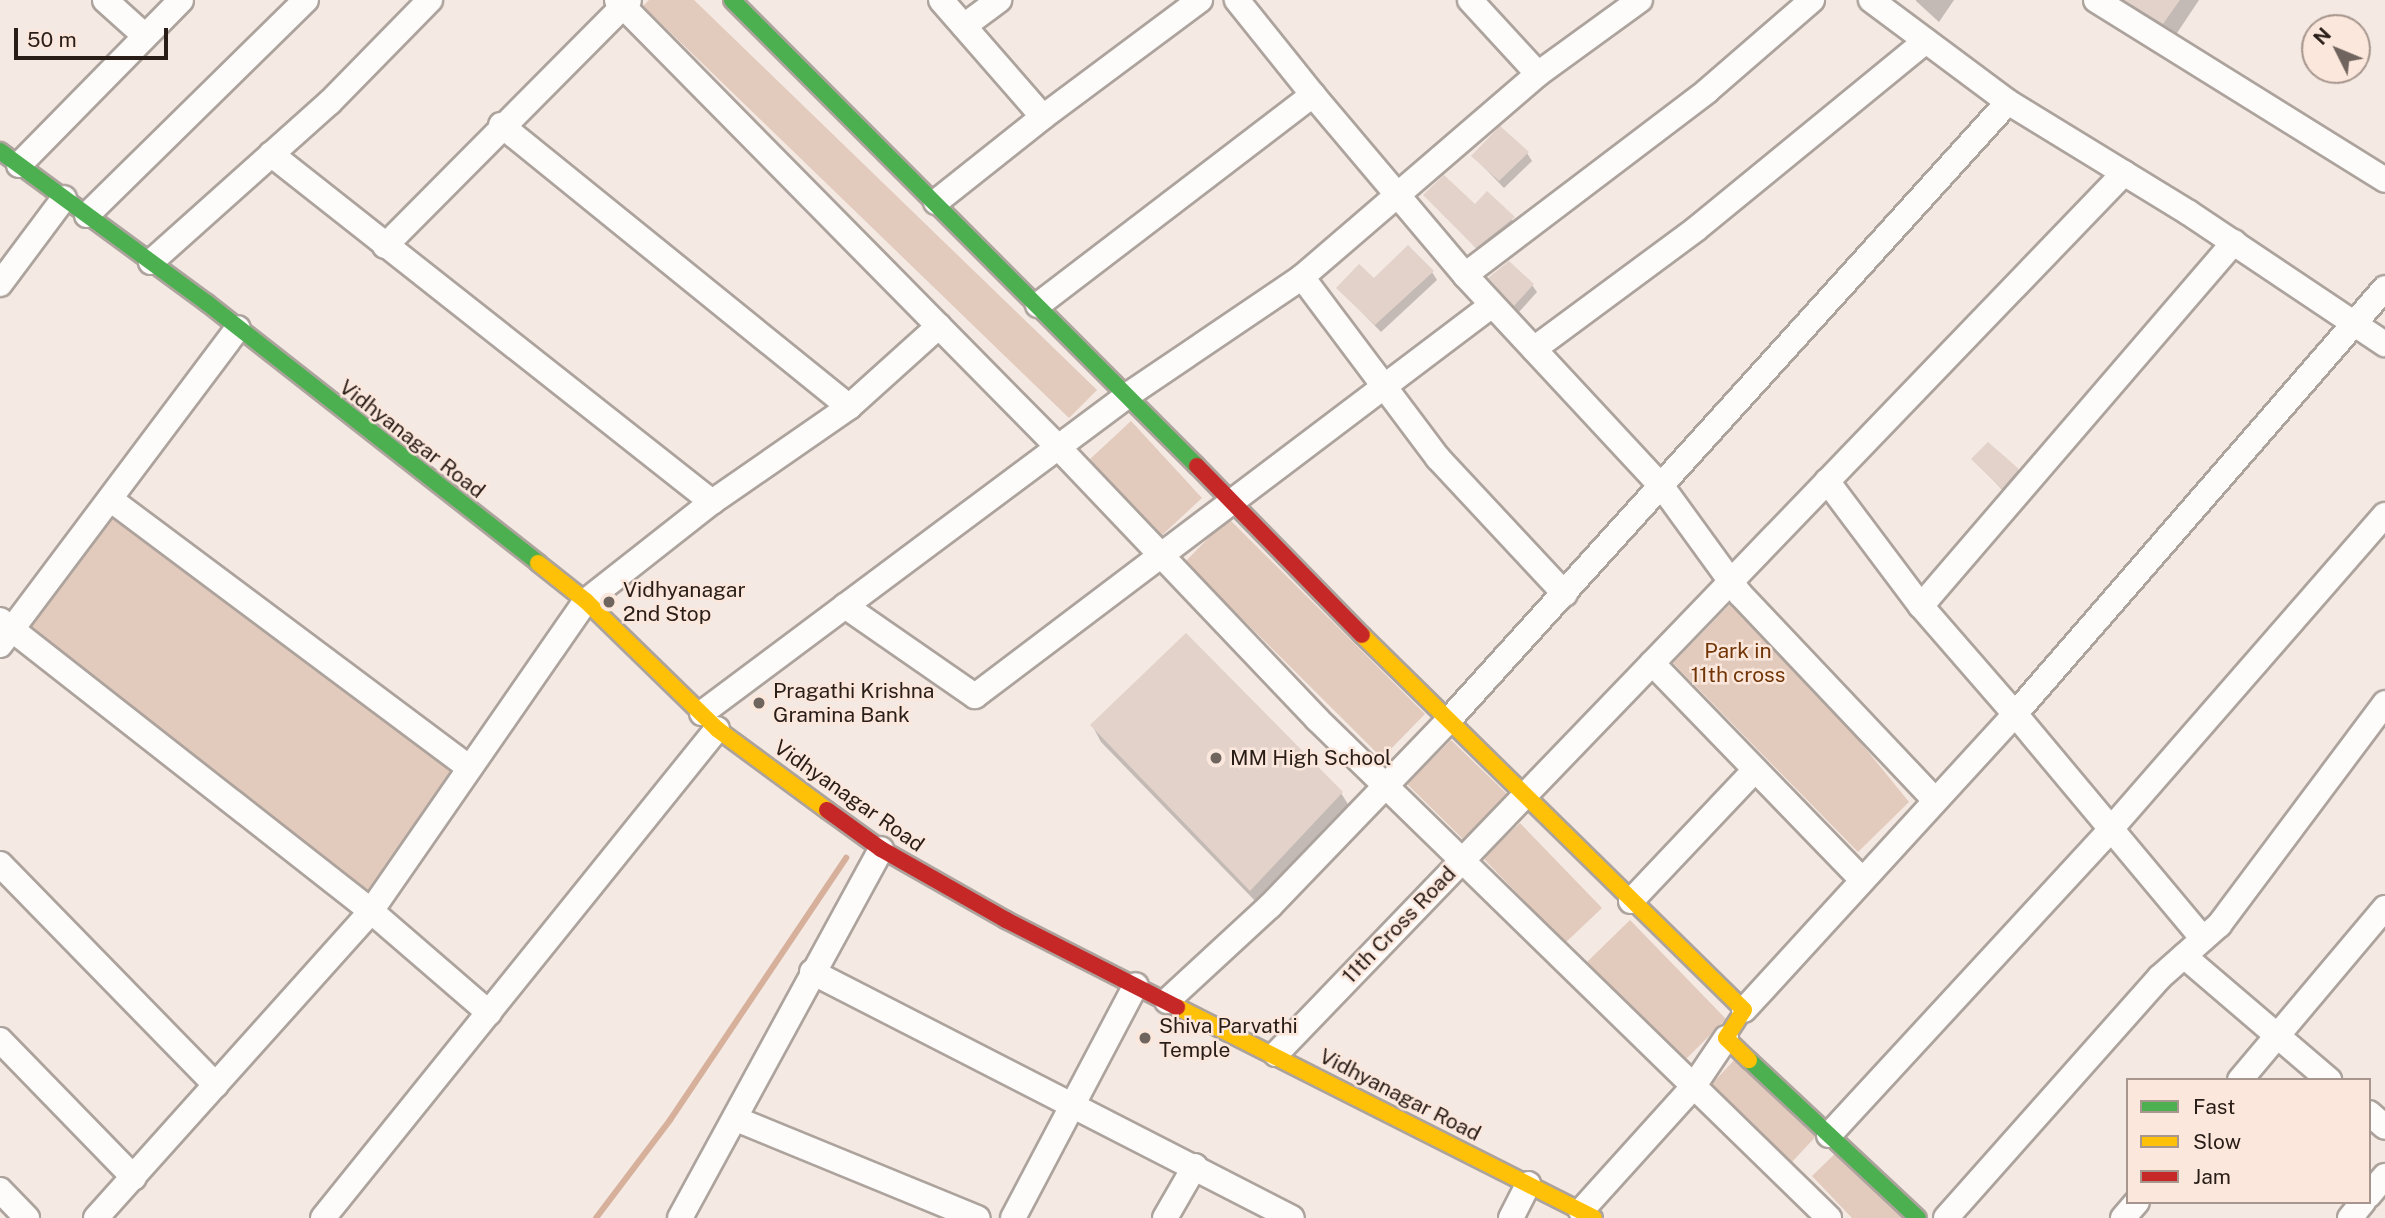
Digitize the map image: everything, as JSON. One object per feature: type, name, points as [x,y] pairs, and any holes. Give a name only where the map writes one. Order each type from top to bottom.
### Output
[{"type":"street","points":[[105,0],[145,36]]},
{"type":"street","points":[[10,158],[181,0]]},
{"type":"street","points":[[87,215],[306,0]]},
{"type":"street","points":[[151,262],[271,154],[430,0]]},
{"type":"street","points":[[732,0],[1128,395],[1522,797],[1744,1010]]},
{"type":"street","points":[[940,0],[1043,117]]},
{"type":"street","points":[[964,26],[999,0]]},
{"type":"street","points":[[936,202],[1043,117],[1200,0]]},
{"type":"street","points":[[1237,0],[1313,95],[1465,275],[1663,488],[1731,581],[1936,800]]},
{"type":"street","points":[[1470,0],[1538,74]]},
{"type":"street","points":[[337,1212],[710,721],[845,606],[1128,395],[1302,277],[1538,74],[1640,0]]},
{"type":"street","points":[[1465,275],[1707,91],[1812,0]]},
{"type":"street","points":[[1871,0],[2008,102],[2234,242],[2385,344]]},
{"type":"street","points":[[2096,0],[2385,180]]},
{"type":"street","points":[[385,246],[624,2],[1384,784],[1829,1218]]},
{"type":"street","points":[[1534,349],[1696,229],[1926,41]]},
{"type":"street","points":[[1038,305],[1313,95]]},
{"type":"street","points":[[1167,1000],[1270,906],[1384,784],[1447,722],[1663,488],[2008,102]]},
{"type":"street","points":[[501,125],[849,407]]},
{"type":"street","points":[[271,154],[712,502]]},
{"type":"street","name":"Vidhyanagar Road","points":[[10,158],[238,328],[586,601],[710,721],[881,849],[1006,920],[1276,1054],[1587,1214]]},
{"type":"street","name":"11th Cross Road","points":[[1276,1054],[2124,173]]},
{"type":"street","points":[[0,284],[64,198]]},
{"type":"street","points":[[1921,606],[2234,242]]},
{"type":"street","points":[[1302,277],[1438,458],[1565,594]]},
{"type":"street","points":[[1587,1214],[1693,1087],[1744,1010],[2015,714],[2353,320],[2385,288]]},
{"type":"street","points":[[845,606],[975,696],[1159,553],[1492,305]]},
{"type":"street","points":[[96,1218],[371,911],[586,601],[712,502],[849,407],[939,326]]},
{"type":"street","points":[[238,328],[110,499],[4,631],[371,911],[489,1013]]},
{"type":"street","points":[[1827,481],[1921,606],[2203,939]]},
{"type":"street","points":[[110,499],[470,768]]},
{"type":"street","points":[[1829,1135],[2110,830],[2385,515]]},
{"type":"street","points":[[1652,663],[1862,880]]},
{"type":"street","points":[[1946,1218],[2184,956],[2219,925],[2385,703]]},
{"type":"street","points":[[1631,901],[1755,770]]},
{"type":"street","points":[[680,1218],[881,849]]},
{"type":"street","points":[[0,864],[216,1085]]},
{"type":"street","points":[[2242,1078],[2385,908]]},
{"type":"street","points":[[2184,956],[2327,1078]]},
{"type":"street","points":[[813,972],[1292,1218]]},
{"type":"street","points":[[1013,1218],[1076,1105],[1136,985]]},
{"type":"street","points":[[1726,1038],[1918,1218]]},
{"type":"street","points":[[0,1040],[134,1178]]},
{"type":"street","points":[[2371,1116],[2385,1127]]},
{"type":"street","points":[[736,1119],[977,1218]]},
{"type":"street","points":[[1165,1218],[1195,1166]]},
{"type":"street","points":[[2371,1193],[2385,1176]]},
{"type":"street","points":[[1511,1218],[1528,1184]]},
{"type":"street","points":[[0,1191],[27,1218]]},
{"type":"street","points":[[2123,1218],[2135,1204]]},
{"type":"street","points":[[2350,1218],[2361,1204]]},
{"type":"green space","points":[[649,0],[694,0],[1097,390],[1069,418],[643,6]]},
{"type":"green space","points":[[1131,421],[1202,498],[1160,537],[1089,460]]},
{"type":"green space","points":[[111,514],[458,770],[369,895],[22,628]]},
{"type":"green space","points":[[1228,518],[1425,714],[1382,758],[1185,562]]},
{"type":"green space","name":"Park in 11th cross","points":[[1740,594],[1909,802],[1858,852],[1673,663]]},
{"type":"green space","points":[[1451,740],[1509,796],[1465,841],[1407,784]]},
{"type":"green space","points":[[1520,823],[1602,908],[1565,943],[1483,858]]},
{"type":"green space","points":[[1630,920],[1726,1019],[1684,1061],[1587,962]]},
{"type":"green space","points":[[1738,1056],[1820,1132],[1791,1163],[1709,1087]]},
{"type":"green space","points":[[1840,1149],[1904,1218],[1852,1218],[1812,1176]]},
{"type":"building","points":[[2124,0],[2180,0],[2163,24]]},
{"type":"building","points":[[1500,126],[1529,152],[1499,181],[1471,156]]},
{"type":"building","points":[[1444,175],[1475,204],[1487,191],[1515,217],[1476,248],[1423,195]]},
{"type":"building","points":[[1408,245],[1434,271],[1375,325],[1336,288],[1359,264],[1374,278]]},
{"type":"building","points":[[1509,261],[1534,284],[1514,306],[1488,278]]},
{"type":"building","points":[[1988,442],[2019,469],[2002,489],[1971,459]]},
{"type":"building","name":"MM High School","points":[[1186,633],[1343,792],[1250,891],[1090,725]]},
{"type":"waterway","points":[[596,1218],[670,1120],[846,858]]},
{"type":"traffic: fast","points":[[732,0],[1197,466]]},
{"type":"traffic: fast","points":[[0,151],[207,303],[538,563]]},
{"type":"traffic: fast","points":[[1749,1060],[1918,1218]]},
{"type":"traffic: slow","points":[[538,563],[586,601],[717,729],[827,810]]},
{"type":"traffic: slow","points":[[1362,635],[1744,1010],[1726,1038],[1749,1060]]},
{"type":"traffic: slow","points":[[1177,1007],[1594,1218]]},
{"type":"traffic: jam","points":[[1197,466],[1362,635]]},
{"type":"traffic: jam","points":[[827,810],[881,849],[1006,920],[1177,1007]]},
{"type":"place","name":"Vidhyanagar 2nd Stop","points":[[609,602]]},
{"type":"place","name":"Pragathi Krishna Gramina Bank","points":[[759,703]]},
{"type":"place","name":"MM High School","points":[[1216,758]]},
{"type":"place","name":"Shiva Parvathi Temple","points":[[1145,1038]]}]
